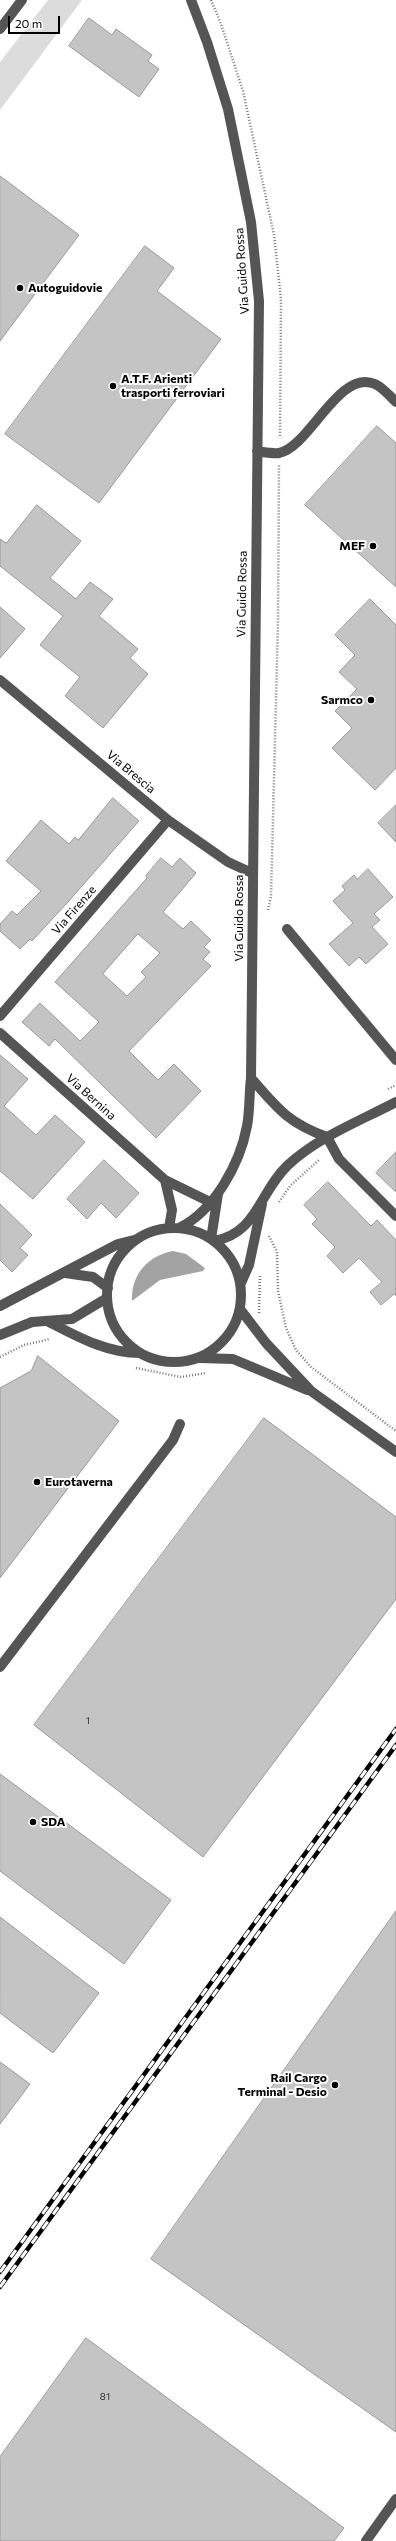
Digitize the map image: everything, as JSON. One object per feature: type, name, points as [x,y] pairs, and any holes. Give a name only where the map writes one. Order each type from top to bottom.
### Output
[{"type":"street","points":[[0,29],[22,0]]},
{"type":"street","name":"Via Guido Rossa","points":[[174,1228],[191,1222],[210,1202],[231,1170],[247,1126],[251,1078],[259,300],[252,222],[228,108],[207,42],[191,0]]},
{"type":"street","points":[[258,451],[280,453],[291,446],[340,395],[361,383],[376,384],[396,402]]},
{"type":"street","name":"Via Brescia","points":[[0,680],[168,820],[228,862],[252,873]]},
{"type":"street","name":"Via Firenze","points":[[0,1016],[168,820]]},
{"type":"street","points":[[287,929],[396,1060]]},
{"type":"street","name":"Via Bernina","points":[[0,1033],[165,1180],[210,1202]]},
{"type":"street","points":[[251,1078],[278,1108],[302,1128],[327,1137],[339,1159],[396,1216]]},
{"type":"street","points":[[212,1240],[225,1239],[244,1228],[287,1166],[327,1137],[396,1102]]},
{"type":"street","points":[[165,1180],[172,1210],[174,1228]]},
{"type":"street","name":"Via Guido Rossa","points":[[212,1240],[219,1190]]},
{"type":"street","points":[[241,1283],[249,1265],[264,1198]]},
{"type":"street","points":[[200,1358],[217,1347],[230,1334],[240,1308],[241,1283],[237,1270],[226,1252],[212,1240],[189,1230],[174,1228],[146,1234],[122,1252],[115,1263],[107,1293],[110,1314],[117,1330],[124,1340],[140,1353],[165,1362],[179,1362],[200,1358],[233,1359],[311,1392],[396,1452]]},
{"type":"street","points":[[1,1305],[65,1273],[118,1244],[136,1240]]},
{"type":"street","points":[[65,1273],[93,1277],[107,1293]]},
{"type":"street","points":[[0,1335],[32,1322],[49,1322],[72,1319],[107,1293]]},
{"type":"street","points":[[240,1308],[255,1329],[311,1392]]},
{"type":"street","points":[[49,1322],[108,1349],[124,1353],[140,1353]]},
{"type":"street","points":[[0,1667],[173,1440],[180,1424]]},
{"type":"street","points":[[366,2541],[396,2499]]},
{"type":"path","points":[[278,1205],[290,1186],[334,1149]]},
{"type":"path","points":[[267,1239],[268,1234],[277,1252],[278,1291],[286,1328],[296,1350],[311,1366],[396,1431]]},
{"type":"path","points":[[255,1329],[260,1308],[261,1274]]},
{"type":"shaded area","points":[[48,0],[82,0],[0,110],[0,62]]},
{"type":"shaded area","points":[[173,1251],[186,1254],[205,1268],[203,1271],[160,1280],[132,1301],[134,1283],[142,1268],[155,1257]]},
{"type":"building","points":[[89,18],[112,35],[116,29],[152,55],[148,61],[159,69],[139,97],[69,46]]},
{"type":"building","name":"Autoguidovie","points":[[0,176],[79,235],[0,341]]},
{"type":"building","name":"A.T.F. Arienti trasporti ferroviari","points":[[145,246],[174,268],[157,291],[221,339],[99,503],[5,434]]},
{"type":"building","name":"MEF","points":[[377,426],[396,443],[396,587],[305,505]]},
{"type":"building","points":[[37,505],[81,541],[50,578],[76,599],[90,582],[113,599],[99,616],[138,649],[130,658],[148,674],[103,728],[65,696],[80,677],[40,645],[63,616],[0,566],[0,539],[6,543]]},
{"type":"building","name":"Sarmco","points":[[370,599],[396,625],[396,768],[375,790],[332,748],[352,728],[335,711],[357,689],[339,672],[355,655],[335,635]]},
{"type":"building","points":[[0,607],[25,629],[0,658]]},
{"type":"building","points":[[113,798],[139,821],[32,941],[30,939],[20,949],[0,931],[0,924],[12,911],[17,915],[41,891],[6,861],[41,820],[69,844],[75,837],[78,840]]},
{"type":"building","points":[[396,805],[396,842],[378,823]]},
{"type":"building","points":[[161,858],[172,867],[180,858],[196,873],[163,912],[183,929],[191,921],[211,940],[204,947],[210,952],[203,959],[211,966],[129,1051],[158,1080],[174,1064],[201,1091],[156,1138],[55,1039],[49,1046],[22,1022],[40,1003],[80,1041],[99,1022],[55,982],[147,878],[146,876]],"holes":[[[138,934],[160,953],[141,972],[146,977],[127,996],[103,974]]]},
{"type":"building","points":[[368,869],[393,897],[374,914],[380,920],[372,927],[388,944],[366,964],[359,957],[349,966],[329,944],[353,923],[333,901],[345,890],[342,886],[354,875],[357,879]]},
{"type":"building","points":[[0,1055],[28,1079],[4,1106],[36,1135],[55,1115],[85,1142],[33,1199],[0,1171]]},
{"type":"building","points":[[396,1152],[396,1192],[376,1173]]},
{"type":"building","points":[[104,1160],[139,1193],[116,1218],[101,1203],[87,1219],[67,1199]]},
{"type":"building","points":[[328,1182],[371,1226],[377,1220],[396,1240],[396,1296],[394,1294],[381,1305],[370,1292],[382,1282],[359,1258],[343,1273],[327,1256],[335,1247],[312,1224],[317,1219],[304,1205]]},
{"type":"building","points":[[0,1204],[32,1235],[20,1248],[28,1255],[12,1272],[0,1260]]},
{"type":"building","name":"Eurotaverna","points":[[38,1356],[119,1421],[0,1578],[0,1388],[31,1371]]},
{"type":"building","points":[[264,1418],[396,1517],[396,1599],[203,1857],[34,1725]]},
{"type":"building","name":"SDA","points":[[0,1774],[171,1900],[124,1964],[0,1871]]},
{"type":"building","name":"Rail Cargo Terminal - Desio","points":[[396,1911],[396,2432],[151,2259]]},
{"type":"building","points":[[0,1917],[99,1993],[53,2053],[0,2013]]},
{"type":"building","points":[[0,2062],[30,2084],[0,2124]]},
{"type":"building","points":[[86,2338],[344,2528],[334,2541],[0,2541],[0,2457]]},
{"type":"railway","points":[[0,2272],[396,1729]]},
{"type":"railway","points":[[0,2287],[396,1745]]},
{"type":"place","name":"Autoguidovie","points":[[20,288]]},
{"type":"place","name":"A.T.F. Arienti trasporti ferroviari","points":[[113,386]]},
{"type":"place","name":"MEF","points":[[373,546]]},
{"type":"place","name":"Sarmco","points":[[371,700]]},
{"type":"place","name":"Eurotaverna","points":[[37,1482]]},
{"type":"place","name":"SDA","points":[[33,1822]]},
{"type":"place","name":"Rail Cargo Terminal - Desio","points":[[335,2085]]}]
